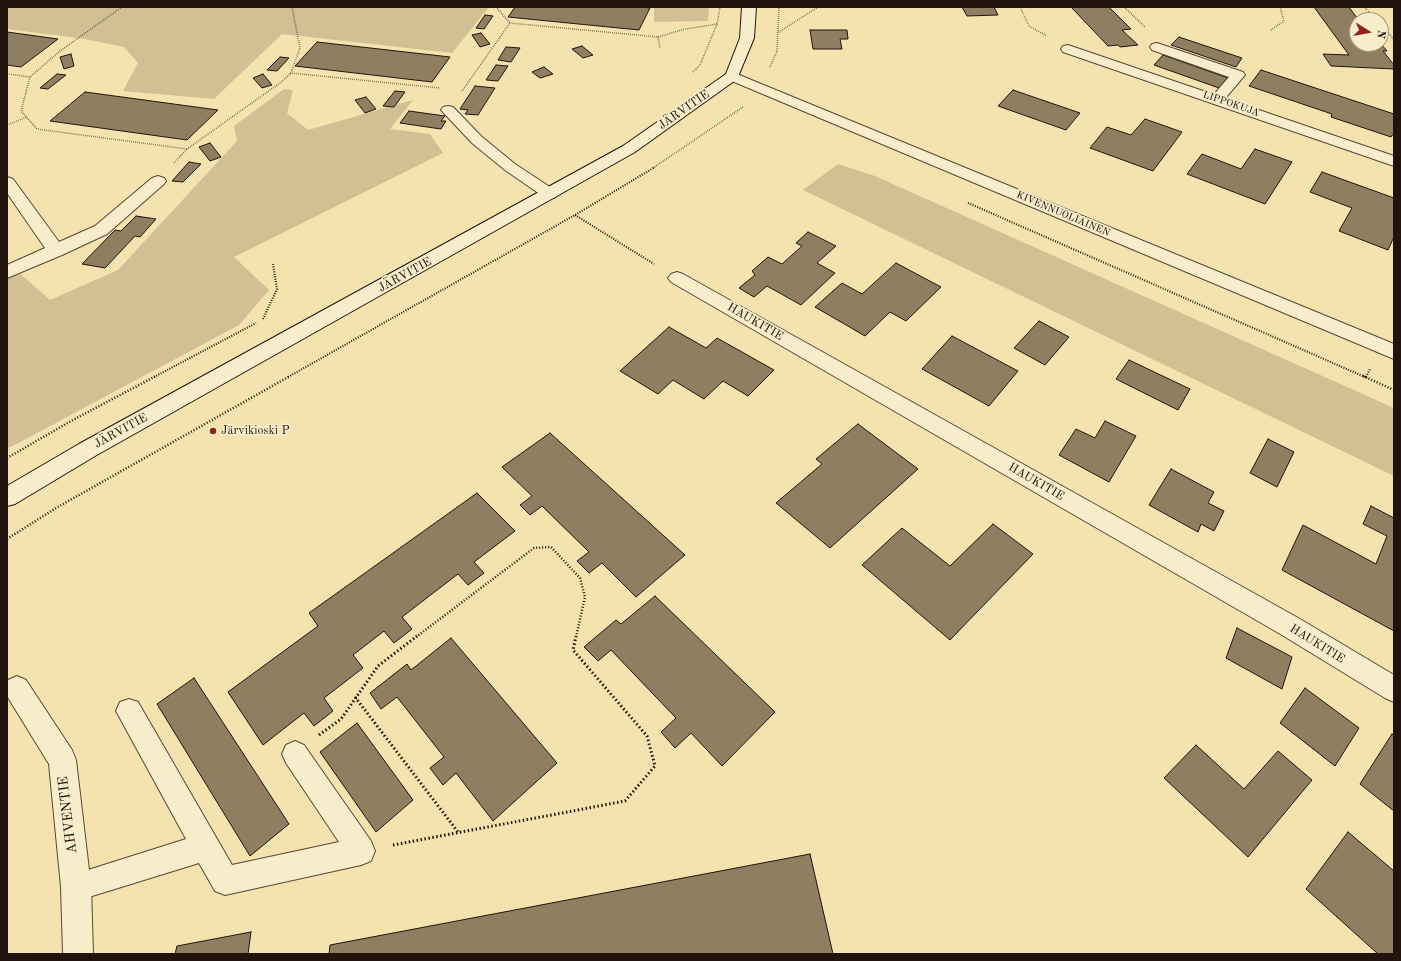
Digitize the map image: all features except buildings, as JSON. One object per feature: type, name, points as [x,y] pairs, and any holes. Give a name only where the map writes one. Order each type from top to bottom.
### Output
[{"type":"street","points":[[732,76],[747,38],[749,7]]},
{"type":"street","name":"LIPPOKUJA","points":[[1068,48],[1394,161]]},
{"type":"street","name":"JÄRVITIE","points":[[7,496],[87,450],[630,149],[732,76]]},
{"type":"street","name":"KIVENNUOLIAINEN","points":[[732,76],[1394,352]]},
{"type":"street","name":"HAUKITIE","points":[[678,278],[1290,627],[1394,689]]},
{"type":"street","name":"AHVENTIE","points":[[17,688],[62,760],[76,887],[78,954]]},
{"type":"lane","points":[[1157,47],[1238,75],[1217,99]]},
{"type":"lane","points":[[448,110],[477,140],[499,158],[550,194]]},
{"type":"lane","points":[[7,272],[100,230],[158,181]]},
{"type":"lane","points":[[7,182],[56,250]]},
{"type":"lane","points":[[129,711],[225,881],[361,851],[295,754]]},
{"type":"lane","points":[[76,887],[206,847]]},
{"type":"path","points":[[122,7],[60,51],[30,77],[21,111],[37,128],[187,149],[280,83],[291,73],[300,48],[292,7]]},
{"type":"path","points":[[496,7],[510,23],[658,37],[685,29],[717,24]]},
{"type":"path","points":[[688,76],[700,66],[717,24],[720,7]]},
{"type":"path","points":[[778,33],[818,7]]},
{"type":"path","points":[[1020,7],[1029,26],[1068,48]]},
{"type":"path","points":[[1271,30],[1284,21],[1280,7]]},
{"type":"path","points":[[448,110],[510,23]]},
{"type":"path","points":[[658,37],[660,48]]},
{"type":"path","points":[[291,73],[447,89]]},
{"type":"path","points":[[7,74],[30,77]]},
{"type":"path","points":[[7,125],[27,117]]},
{"type":"path","points":[[964,202],[1394,390]]},
{"type":"path","points":[[575,215],[678,278]]},
{"type":"path","points":[[263,319],[277,289],[273,264]]},
{"type":"path","points":[[7,458],[71,421],[270,315]]},
{"type":"path","points":[[295,754],[341,719],[378,666],[534,548],[551,547],[580,578],[585,597],[573,650],[647,736],[655,766],[625,800],[361,851]]},
{"type":"path","points":[[355,697],[458,832]]},
{"type":"shaded area","points":[[7,7],[489,7],[452,53],[282,34],[214,99],[123,91],[138,63],[124,47],[85,39],[7,29]]},
{"type":"shaded area","points":[[654,7],[709,7],[708,21],[654,22]]},
{"type":"shaded area","points":[[284,89],[293,90],[287,113],[308,130],[413,100],[390,129],[430,134],[443,153],[234,257],[269,290],[239,325],[9,448],[7,445],[7,277],[18,272],[50,300],[118,270],[237,141],[234,126]]},
{"type":"shaded area","points":[[838,164],[875,176],[1394,408],[1394,476],[803,190]]},
{"type":"place","name":"Järvikioski P","points":[[213,431]]}]
